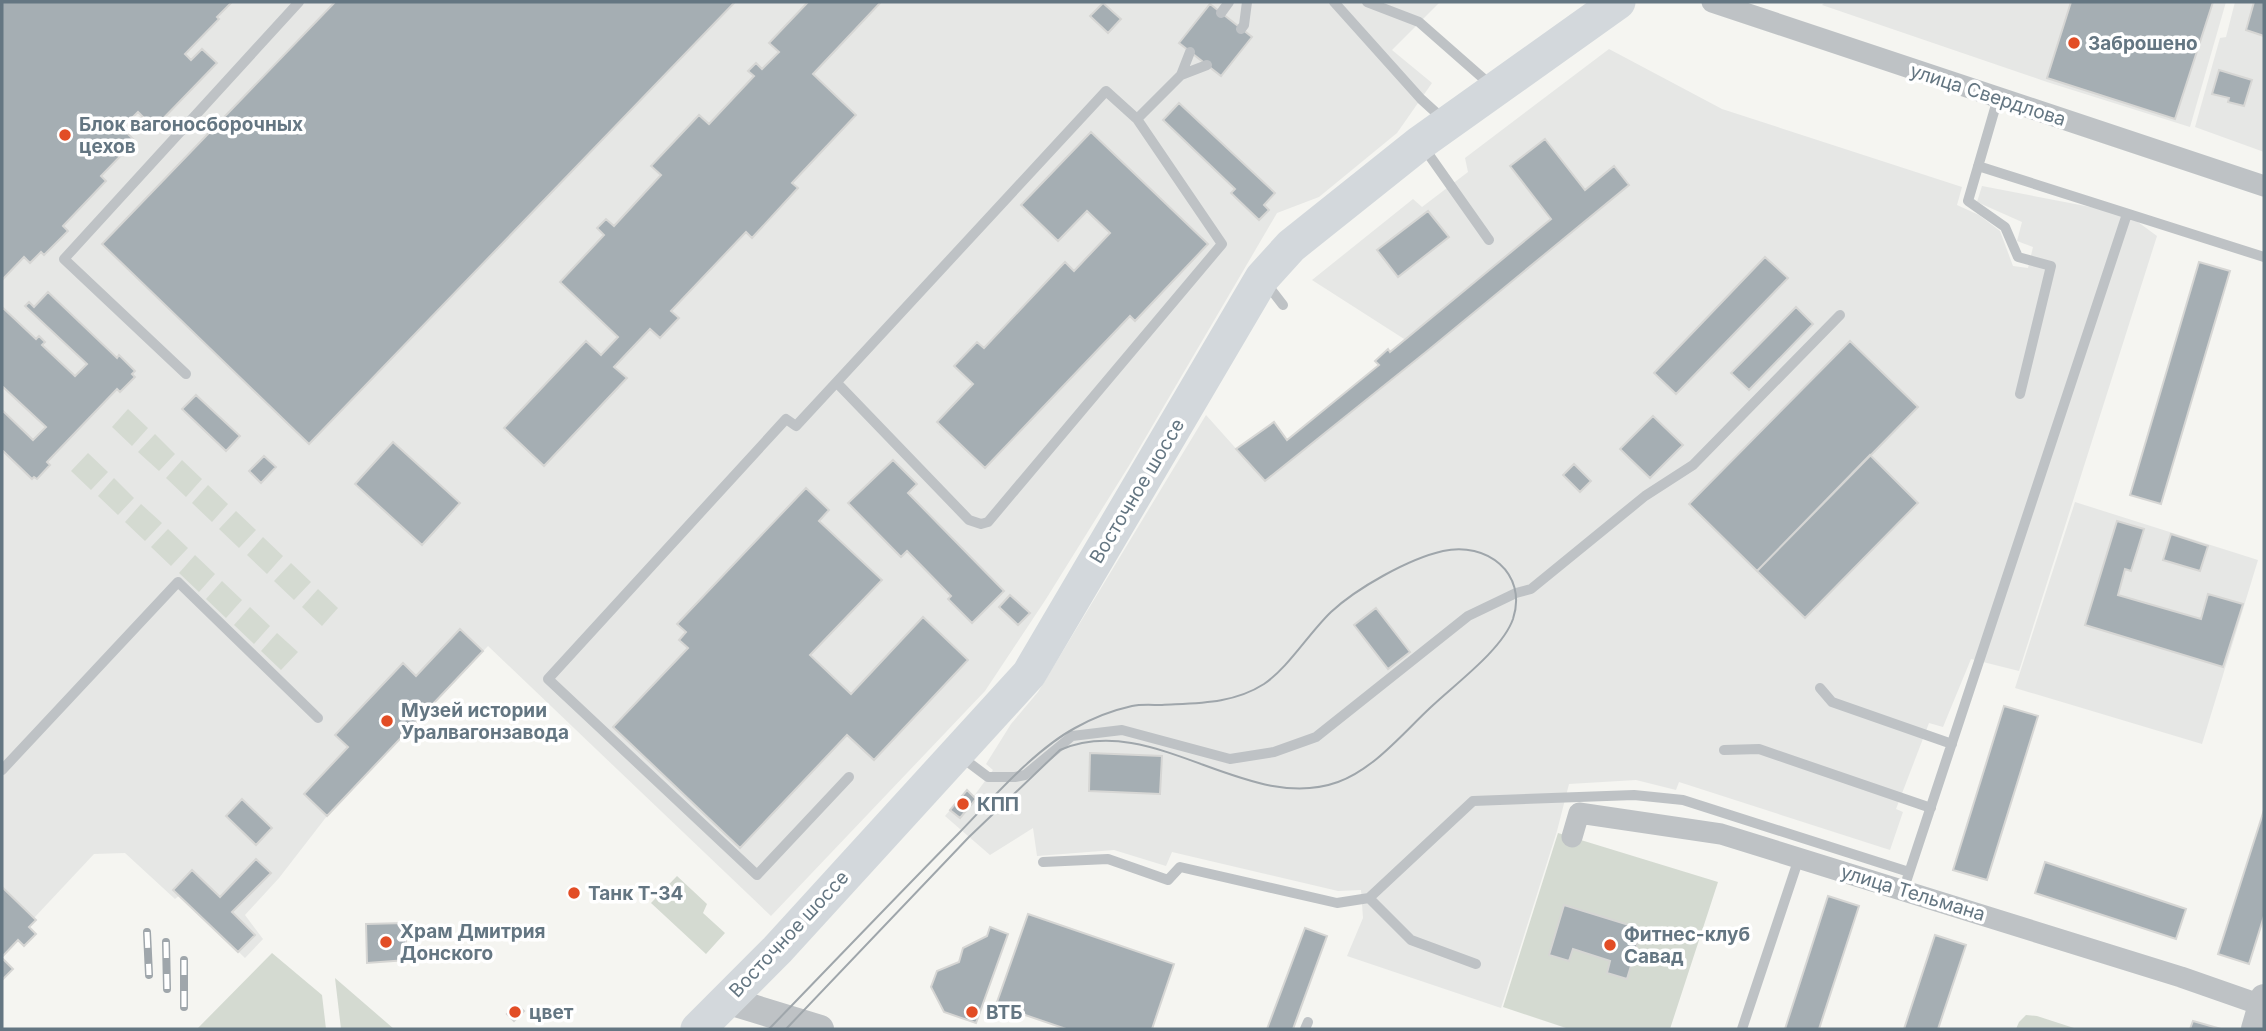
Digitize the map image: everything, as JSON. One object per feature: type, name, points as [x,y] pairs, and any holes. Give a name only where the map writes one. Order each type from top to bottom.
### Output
[{"type":"main road","name":"Восточное шоссе","points":[[698,1029],[777,950],[1029,674],[1273,292],[1291,246],[1434,133],[1618,2]]},
{"type":"street","name":"улица Свердлова","points":[[1712,2],[2264,186]]},
{"type":"street","name":"улица Тельмана","points":[[1572,837],[1579,813],[1721,834],[1799,858],[1906,881],[2181,977],[2261,1009]]},
{"type":"street","points":[[726,1000],[820,1029]]},
{"type":"lane","points":[[186,374],[64,259],[299,2]]},
{"type":"lane","points":[[1221,13],[1229,2]]},
{"type":"lane","points":[[1241,29],[1247,2]]},
{"type":"lane","points":[[1334,2],[1421,99],[1434,133],[1489,240]]},
{"type":"lane","points":[[1367,2],[1419,22],[1495,89]]},
{"type":"lane","points":[[1137,119],[1181,75],[1190,52]]},
{"type":"lane","points":[[1181,75],[1207,65]]},
{"type":"lane","points":[[837,383],[969,520],[981,524],[995,516],[1222,244],[1137,119],[1106,91],[837,383],[796,426],[786,419],[548,678],[757,875],[849,777]]},
{"type":"lane","points":[[1998,98],[1968,201],[2005,227],[2018,257],[2050,266],[2020,394]]},
{"type":"lane","points":[[1978,166],[2264,257]]},
{"type":"lane","points":[[1043,862],[1108,859],[1168,880],[1180,867],[1337,903],[1369,898],[1473,801],[1634,795],[1683,800],[1906,881],[2127,214]]},
{"type":"lane","points":[[955,753],[988,777],[1004,778],[1025,775],[1072,736],[1094,732],[1122,730],[1230,759],[1275,752],[1316,737],[1468,616],[1516,593],[1531,589],[1645,495],[1693,465],[1840,315]]},
{"type":"lane","points":[[2,770],[178,582],[317,718]]},
{"type":"lane","points":[[1820,688],[1832,702],[1952,744]]},
{"type":"lane","points":[[1724,751],[1759,749],[1931,808]]},
{"type":"lane","points":[[1742,1029],[1799,858]]},
{"type":"lane","points":[[1369,898],[1411,940],[1476,964]]},
{"type":"shaded area","points":[[2,2],[1440,2],[1392,50],[1432,83],[1397,133],[1319,197],[1277,213],[1130,464],[985,691],[771,916],[488,646],[327,816],[279,878],[245,915],[263,939],[245,958],[180,895],[175,899],[125,853],[94,854],[34,918],[36,920],[29,928],[28,941],[24,946],[17,941],[2,957]]},
{"type":"shaded area","name":"Заброшено","points":[[1825,2],[2226,2],[2190,127],[2047,82],[1822,5]]},
{"type":"shaded area","points":[[2235,2],[2264,2],[2264,152],[2195,127],[2220,38],[2226,37]]},
{"type":"shaded area","points":[[1609,49],[1722,109],[1962,187],[1957,205],[1979,215],[2000,231],[2013,266],[2028,268],[2033,247],[2017,241],[2022,222],[1977,202],[1982,186],[2127,214],[2157,236],[2019,671],[1971,659],[1943,727],[1929,723],[1896,809],[1903,812],[1890,850],[1679,782],[1676,790],[1636,780],[1569,784],[1557,831],[1501,1008],[1347,956],[1363,918],[1361,890],[1338,891],[1172,852],[1166,866],[1114,850],[1037,856],[1033,828],[990,855],[945,816],[967,790],[974,796],[993,770],[986,764],[1011,724],[1038,692],[1206,415],[1265,481],[1426,353],[1312,280],[1413,199],[1422,207],[1468,172],[1465,158]]},
{"type":"shaded area","points":[[128,409],[148,428],[132,446],[112,427]]},
{"type":"shaded area","points":[[155,434],[175,454],[159,471],[138,452]]},
{"type":"shaded area","points":[[88,453],[108,472],[91,490],[71,471]]},
{"type":"shaded area","points":[[182,460],[202,479],[186,497],[166,478]]},
{"type":"shaded area","points":[[114,478],[134,498],[118,515],[98,496]]},
{"type":"shaded area","points":[[208,485],[228,504],[212,522],[192,503]]},
{"type":"shaded area","points":[[2075,502],[2258,560],[2202,744],[2015,688]]},
{"type":"shaded area","points":[[141,504],[162,523],[145,541],[125,522]]},
{"type":"shaded area","points":[[236,511],[256,530],[239,548],[219,529]]},
{"type":"shaded area","points":[[168,529],[188,548],[171,566],[151,547]]},
{"type":"shaded area","points":[[263,537],[283,556],[267,574],[247,555]]},
{"type":"shaded area","points":[[195,555],[215,574],[199,592],[179,573]]},
{"type":"shaded area","points":[[291,563],[311,582],[294,600],[274,581]]},
{"type":"shaded area","points":[[222,581],[242,600],[226,618],[206,599]]},
{"type":"shaded area","points":[[318,589],[338,608],[322,626],[302,607]]},
{"type":"shaded area","points":[[250,607],[270,626],[254,644],[234,625]]},
{"type":"shaded area","points":[[277,633],[298,652],[281,670],[261,651]]},
{"type":"shaded area","name":"Фитнес-клуб Савад","points":[[1558,833],[1718,882],[1670,1029],[1569,1029],[1503,1007]]},
{"type":"shaded area","points":[[677,876],[707,904],[703,913],[725,933],[706,954],[651,903]]},
{"type":"shaded area","points":[[272,953],[322,995],[326,1029],[197,1029]]},
{"type":"shaded area","points":[[335,978],[394,1029],[341,1029]]},
{"type":"shaded area","points":[[2026,1015],[2037,1016],[2077,1029],[2016,1029]]},
{"type":"building","name":"Блок вагоносборочных цехов","points":[[2,2],[232,2],[185,54],[191,60],[202,49],[217,63],[154,128],[138,112],[122,128],[135,141],[101,176],[106,181],[63,226],[68,231],[44,255],[41,252],[30,263],[24,257],[2,280]]},
{"type":"building","points":[[335,2],[735,2],[309,444],[102,244]]},
{"type":"building","points":[[808,2],[881,2],[813,74],[856,115],[792,183],[798,188],[752,238],[746,232],[671,311],[679,318],[660,338],[650,329],[614,367],[627,378],[544,466],[504,428],[586,341],[601,355],[618,337],[560,282],[604,235],[597,228],[606,219],[614,226],[661,175],[651,166],[699,115],[709,124],[754,76],[748,71],[756,63],[762,69],[779,52],[769,43]]},
{"type":"building","points":[[2071,2],[2213,2],[2175,119],[2047,78]]},
{"type":"building","points":[[2254,2],[2264,2],[2264,36],[2246,30]]},
{"type":"building","points":[[1103,3],[1121,19],[1108,33],[1090,16]]},
{"type":"building","points":[[1210,4],[1252,37],[1221,76],[1179,43]]},
{"type":"building","points":[[2219,70],[2252,80],[2244,106],[2228,102],[2229,98],[2212,94]]},
{"type":"building","points":[[1179,103],[1275,193],[1264,205],[1269,210],[1259,220],[1231,193],[1235,189],[1163,120]]},
{"type":"building","points":[[1091,132],[1208,244],[1135,321],[1130,316],[985,468],[937,422],[973,384],[954,366],[977,342],[984,348],[1065,262],[1074,271],[1110,233],[1087,211],[1058,241],[1021,205]]},
{"type":"building","points":[[1545,139],[1585,190],[1614,166],[1629,185],[1265,481],[1236,449],[1274,422],[1287,440],[1379,365],[1375,361],[1388,349],[1390,352],[1551,219],[1510,166]]},
{"type":"building","points":[[1428,211],[1449,237],[1398,277],[1377,250]]},
{"type":"building","points":[[1765,257],[1788,278],[1676,394],[1654,373]]},
{"type":"building","points":[[2199,262],[2230,271],[2161,504],[2130,495]]},
{"type":"building","points":[[48,292],[117,358],[119,355],[135,371],[132,374],[135,377],[120,392],[117,389],[47,462],[50,465],[37,479],[32,479],[2,450],[2,410],[33,440],[46,427],[2,386],[2,307],[36,339],[39,336],[45,342],[42,345],[75,376],[87,364],[25,306],[29,302],[34,307]]},
{"type":"building","points":[[1796,307],[1813,324],[1749,390],[1731,373]]},
{"type":"building","points":[[1850,341],[1918,407],[1757,571],[1689,504]]},
{"type":"building","points":[[196,395],[240,436],[226,451],[182,409]]},
{"type":"building","points":[[1653,416],[1683,445],[1650,478],[1620,449]]},
{"type":"building","points":[[393,442],[460,503],[422,545],[355,484]]},
{"type":"building","points":[[1870,455],[1918,503],[1805,618],[1757,571]]},
{"type":"building","points":[[264,456],[276,467],[261,483],[249,471]]},
{"type":"building","points":[[893,460],[917,484],[908,493],[1004,591],[972,623],[948,599],[951,596],[907,551],[901,557],[848,503]]},
{"type":"building","points":[[1574,464],[1591,481],[1580,492],[1563,475]]},
{"type":"building","points":[[806,488],[829,510],[819,521],[882,580],[810,655],[851,694],[923,617],[968,660],[874,760],[847,735],[740,848],[613,727],[688,648],[679,640],[686,632],[677,624]]},
{"type":"building","points":[[2117,521],[2144,529],[2131,571],[2125,569],[2118,595],[2201,619],[2208,594],[2243,604],[2223,667],[2085,625]]},
{"type":"building","points":[[2171,534],[2208,546],[2200,571],[2163,560]]},
{"type":"building","points":[[1010,595],[1030,613],[1018,625],[999,607]]},
{"type":"building","points":[[1376,608],[1410,652],[1388,669],[1354,625]]},
{"type":"building","points":[[460,629],[483,651],[327,816],[304,794],[348,747],[335,735],[403,663],[416,676]]},
{"type":"building","points":[[2004,706],[2038,716],[1987,880],[1953,870]]},
{"type":"building","points":[[1090,753],[1162,756],[1160,794],[1089,791]]},
{"type":"building","name":"КПП","points":[[967,790],[976,799],[960,818],[950,810]]},
{"type":"building","points":[[242,799],[272,828],[256,845],[226,816]]},
{"type":"building","points":[[2264,810],[2264,916],[2249,964],[2218,954]]},
{"type":"building","points":[[256,859],[271,873],[232,912],[255,935],[238,952],[173,890],[192,870],[220,897]]},
{"type":"building","points":[[2045,862],[2186,909],[2176,939],[2035,893]]},
{"type":"building","points":[[2,887],[36,920],[29,927],[36,934],[24,946],[18,940],[2,957]]},
{"type":"building","points":[[1828,896],[1859,906],[1819,1029],[1785,1029]]},
{"type":"building","points":[[1564,905],[1642,929],[1627,979],[1607,973],[1610,961],[1573,949],[1569,961],[1549,955]]},
{"type":"building","points":[[1028,914],[1174,964],[1152,1029],[1066,1029],[996,1005]]},
{"type":"building","points":[[405,923],[407,960],[367,963],[366,924]]},
{"type":"building","points":[[990,927],[1008,934],[976,1023],[944,1012],[931,987],[937,971],[959,962],[963,948],[987,936]]},
{"type":"building","points":[[1305,928],[1327,936],[1293,1029],[1267,1029]]},
{"type":"building","points":[[1935,935],[1966,945],[1938,1029],[1904,1029]]},
{"type":"building","points":[[2,958],[13,969],[2,980]]},
{"type":"building","points":[[517,1005],[524,1011],[514,1021],[507,1014]]},
{"type":"building","points":[[2193,1021],[2221,1029],[2190,1029]]},
{"type":"tram line","points":[[769,1029],[999,791],[1060,737],[1095,718],[1132,706],[1215,701],[1252,691],[1282,669],[1323,620],[1355,593],[1429,555],[1459,549],[1474,551],[1500,564],[1509,575],[1516,602],[1513,619],[1499,643],[1376,759],[1338,782],[1304,788],[1269,785],[1234,776],[1164,751],[1129,743],[1095,741],[1060,750],[969,837],[786,1029]]},
{"type":"railway","points":[[147,932],[149,975]]},
{"type":"railway","points":[[166,942],[167,989]]},
{"type":"railway","points":[[184,960],[184,1007]]},
{"type":"place","name":"Заброшено","points":[[2074,43]]},
{"type":"place","name":"Блок вагоносборочных цехов","points":[[65,135]]},
{"type":"place","name":"Музей истории Уралвагонзавода","points":[[387,721]]},
{"type":"place","name":"КПП","points":[[963,804]]},
{"type":"place","name":"Танк Т-34","points":[[574,893]]},
{"type":"place","name":"Храм Дмитрия Донского","points":[[386,942]]},
{"type":"place","name":"Фитнес-клуб Савад","points":[[1610,945]]},
{"type":"place","name":"цвет","points":[[515,1012]]},
{"type":"place","name":"ВТБ","points":[[972,1012]]}]
